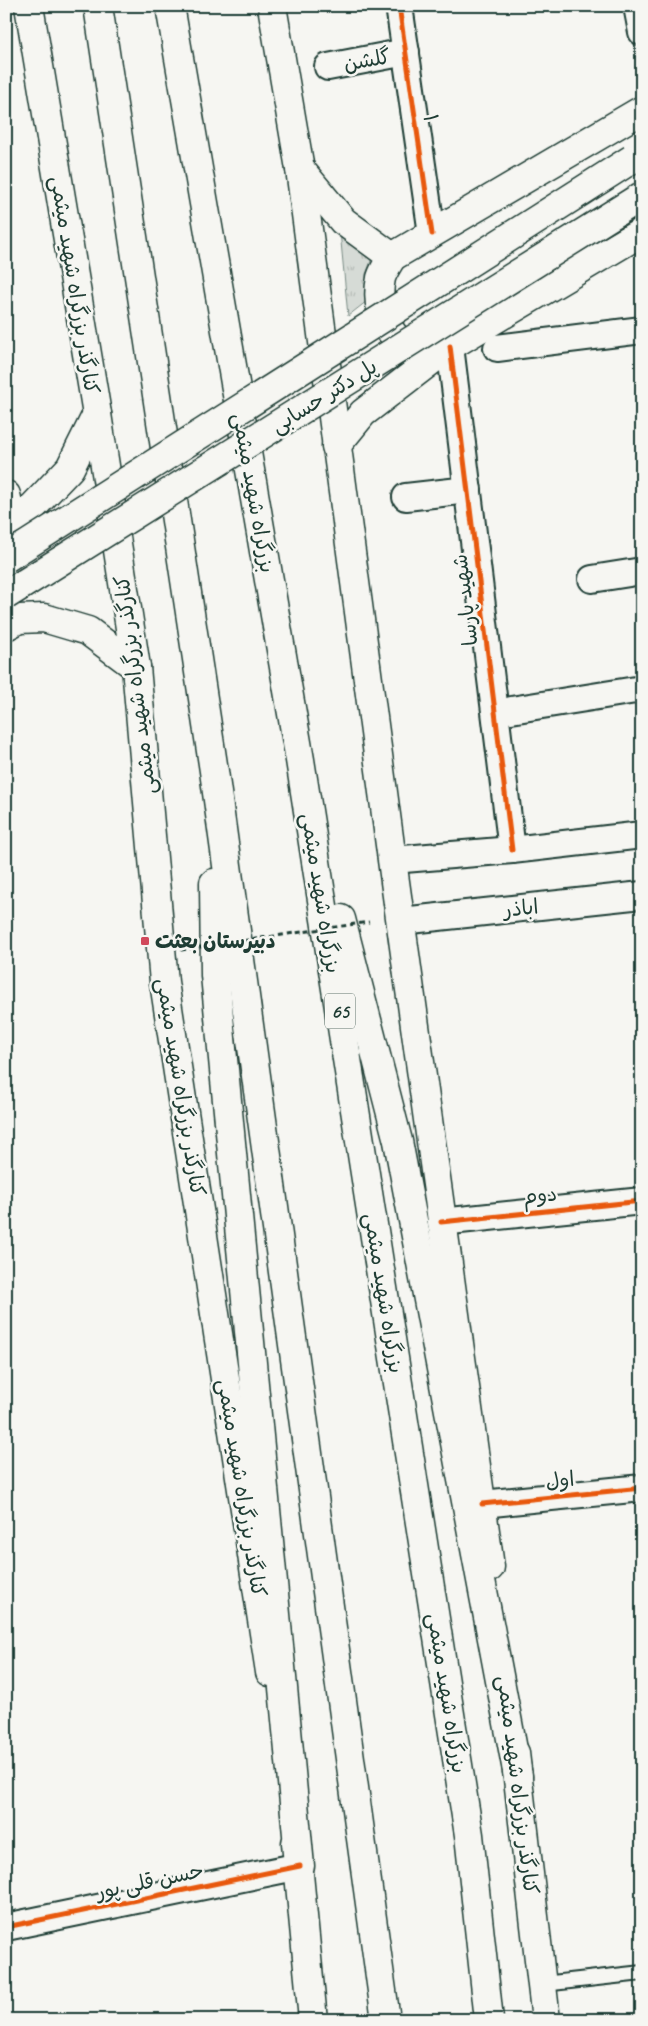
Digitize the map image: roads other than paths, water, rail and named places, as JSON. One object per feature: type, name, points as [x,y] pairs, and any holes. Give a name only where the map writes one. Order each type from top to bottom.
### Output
[{"type":"main road","name":"کنارگذر بزرگراه شهید میثمی","points":[[29,6],[97,414],[136,667],[164,982],[300,1866],[313,2020]]},
{"type":"main road","points":[[98,6],[214,771],[386,2020]]},
{"type":"main road","name":"بزرگراه شهید میثمی","points":[[170,6],[300,760],[469,1835],[489,2020]]},
{"type":"main road","name":"کنارگذر بزرگراه شهید میثمی","points":[[272,6],[300,169],[392,860],[482,1504],[518,1776],[546,2020]]},
{"type":"main road","points":[[441,352],[412,351],[394,338],[383,319],[379,298],[382,276],[392,257],[642,110]]},
{"type":"main road","name":"پل دکتر حسابی","points":[[6,558],[637,157]]},
{"type":"main road","points":[[300,169],[343,221],[392,257]]},
{"type":"main road","name":"پل دکتر حسابی","points":[[6,595],[642,196]]},
{"type":"main road","points":[[336,446],[363,413],[441,352],[642,232]]},
{"type":"main road","points":[[6,505],[29,511],[70,468],[97,414]]},
{"type":"main road","points":[[6,540],[20,560],[26,579],[25,600],[13,622]]},
{"type":"main road","points":[[13,622],[44,618],[88,631],[136,667]]},
{"type":"main road","points":[[300,760],[398,1140],[518,1776]]},
{"type":"main road","points":[[214,771],[215,975],[300,1866]]},
{"type":"street","name":"۱","points":[[399,6],[432,234]]},
{"type":"street","points":[[638,6],[642,32]]},
{"type":"street","name":"گلشن","points":[[328,67],[406,52]]},
{"type":"street","points":[[497,348],[642,330]]},
{"type":"street","name":"شهید پارسا","points":[[441,352],[468,490],[512,850]]},
{"type":"street","points":[[406,497],[468,490]]},
{"type":"street","points":[[592,578],[642,571]]},
{"type":"street","points":[[512,710],[642,689]]},
{"type":"street","points":[[392,860],[512,850],[642,836]]},
{"type":"street","name":"اباذر","points":[[401,921],[642,895]]},
{"type":"street","name":"دوم","points":[[442,1222],[642,1202]]},
{"type":"street","name":"اول","points":[[482,1504],[642,1488]]},
{"type":"street","name":"حسن قلی پور","points":[[6,1927],[300,1866]]},
{"type":"lane","points":[[543,1984],[642,1972]]},
{"type":"place","name":"دبیرستان بعثت","points":[[145,941]]}]
